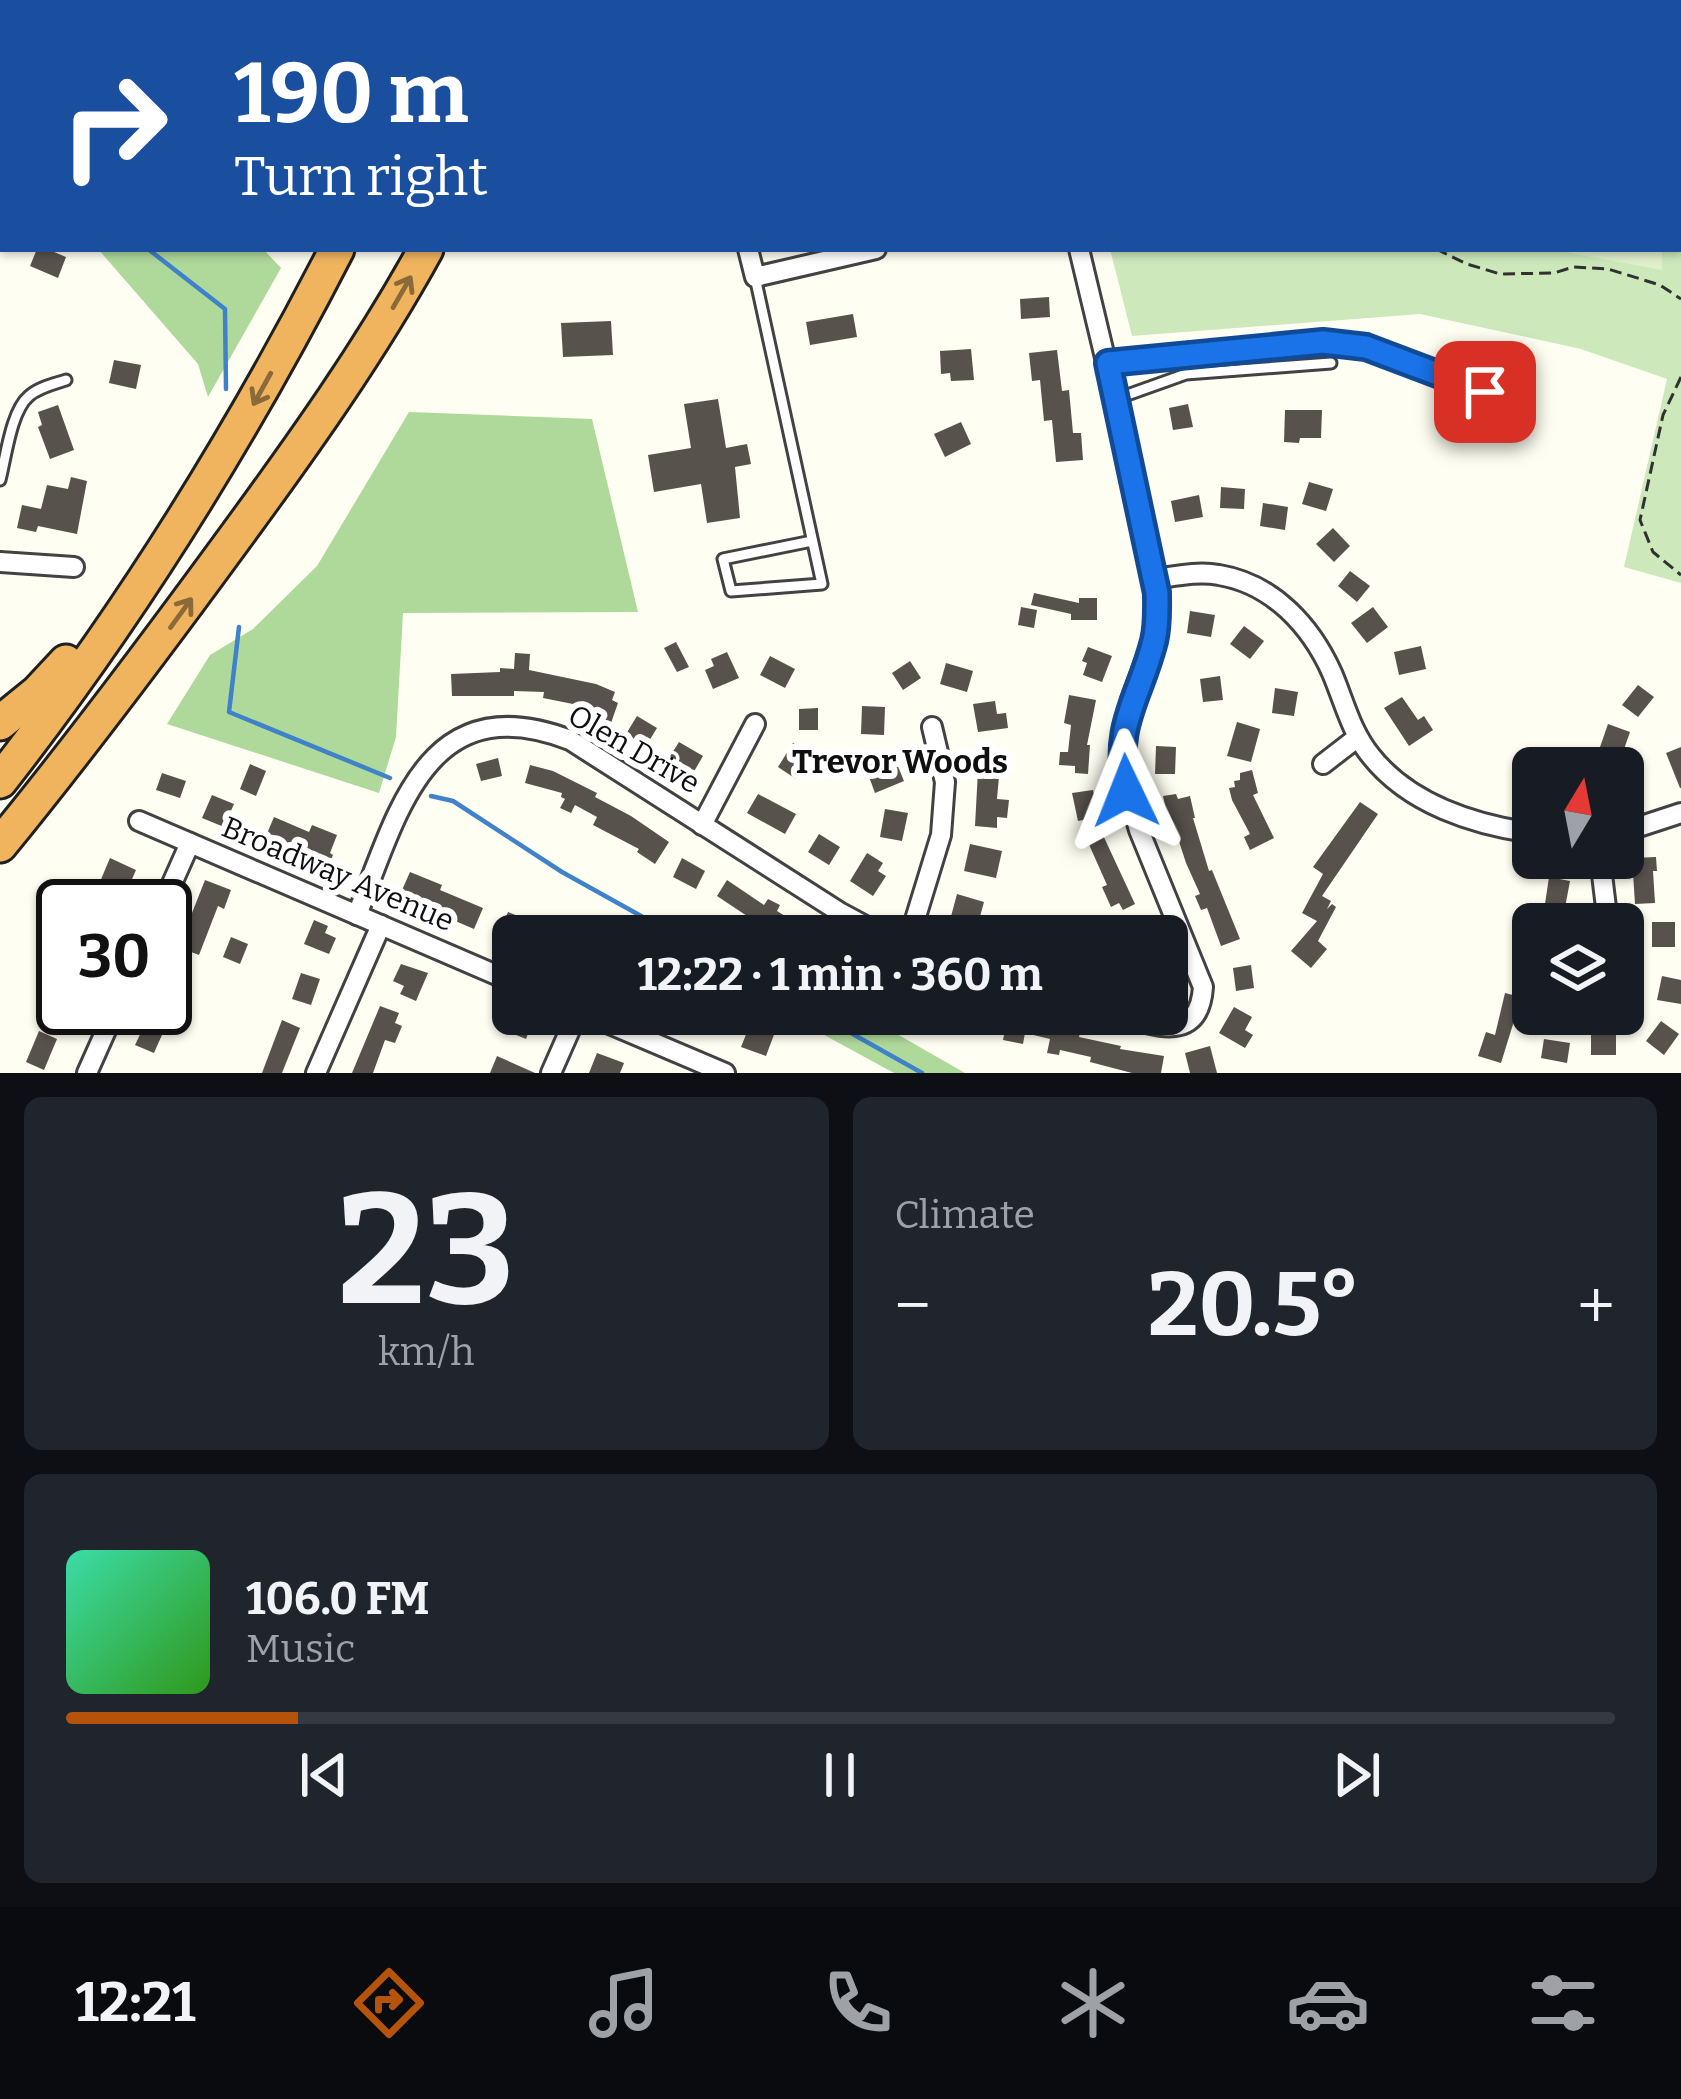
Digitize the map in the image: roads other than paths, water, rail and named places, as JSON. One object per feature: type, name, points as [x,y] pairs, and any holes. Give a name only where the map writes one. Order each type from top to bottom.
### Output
[{"type":"highway","points":[[0,781],[179,527],[264,386],[335,252]]},
{"type":"highway","points":[[0,845],[111,706],[338,394],[424,252]]},
{"type":"highway","points":[[0,723],[52,678],[110,602],[179,527]]},
{"type":"highway","points":[[0,874],[111,706]]},
{"type":"street","points":[[749,252],[754,277],[863,252]]},
{"type":"street","points":[[1080,252],[1155,579],[1157,623],[1127,715],[1123,776],[1138,830],[1174,915]]},
{"type":"street","points":[[0,562],[74,567]]},
{"type":"street","points":[[1155,579],[1218,574],[1278,601],[1314,638],[1358,737],[1381,768],[1425,800],[1482,823],[1512,829]]},
{"type":"street","points":[[702,825],[755,724]]},
{"type":"street","name":"Olen Drive","points":[[357,915],[392,829],[419,774],[437,752],[464,737],[513,727],[570,740],[845,915]]},
{"type":"street","points":[[916,915],[941,835],[945,782],[932,728]]},
{"type":"street","points":[[1323,764],[1358,737]]},
{"type":"street","points":[[1644,825],[1681,814]]},
{"type":"street","name":"Broadway Avenue","points":[[140,821],[492,973]]},
{"type":"street","points":[[174,879],[190,843]]},
{"type":"street","points":[[316,1073],[381,925]]},
{"type":"street","points":[[1188,948],[1202,996],[1196,1013],[1188,1019]]},
{"type":"street","points":[[87,1073],[104,1035]]},
{"type":"street","points":[[551,1073],[568,1035]]},
{"type":"street","points":[[635,1035],[725,1073]]},
{"type":"lane","points":[[754,277],[822,584],[731,592],[723,559],[812,541]]},
{"type":"lane","points":[[1108,363],[1323,342],[1366,347],[1485,392]]},
{"type":"lane","points":[[1116,399],[1186,374],[1331,362]]},
{"type":"lane","points":[[0,480],[23,401],[66,380]]},
{"type":"waterway","points":[[152,252],[225,309],[226,389]]},
{"type":"waterway","points":[[239,627],[229,712],[390,778]]},
{"type":"waterway","points":[[431,796],[453,801],[562,872],[639,915]]},
{"type":"waterway","points":[[854,1035],[922,1073]]},
{"type":"district","name":"Trevor Woods","points":[[900,761]]}]
